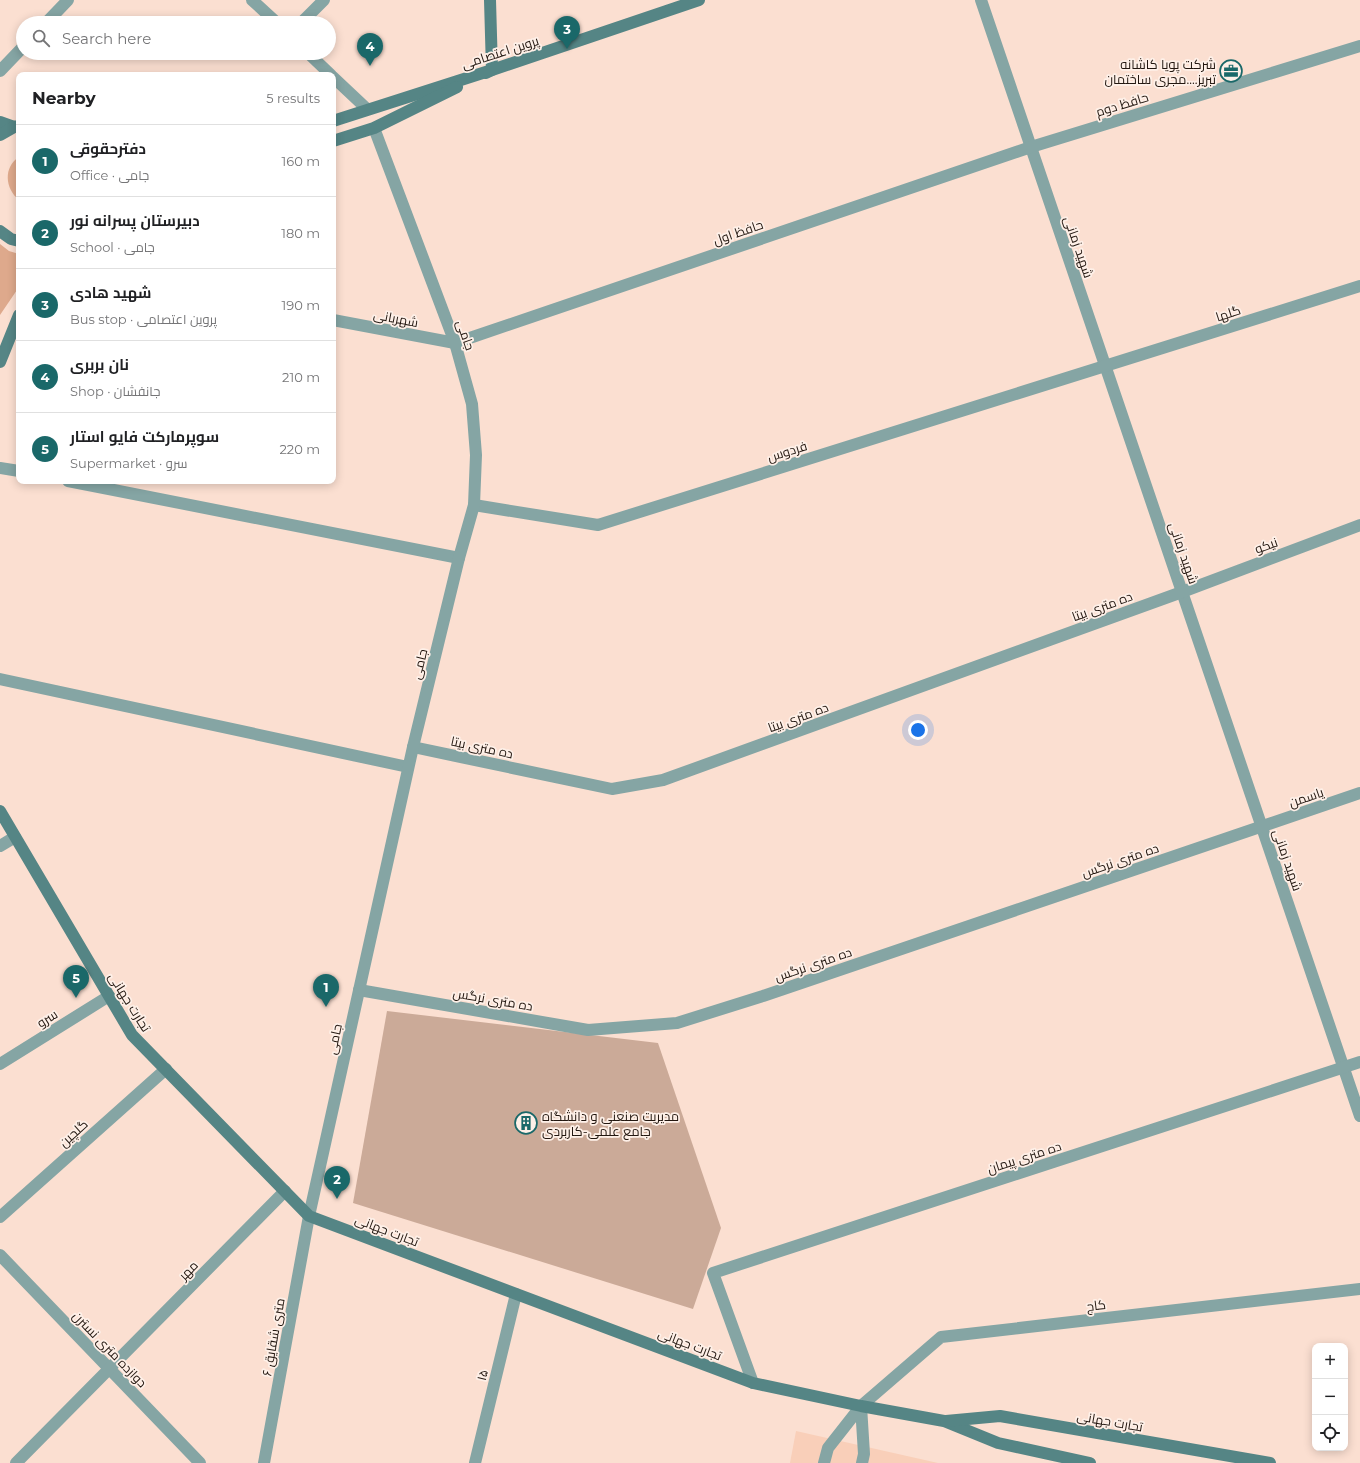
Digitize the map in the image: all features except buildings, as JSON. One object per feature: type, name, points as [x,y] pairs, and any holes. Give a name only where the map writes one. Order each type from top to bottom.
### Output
[{"type":"main road","points":[[336,140],[374,128],[492,70],[490,0]]},
{"type":"main road","name":"پروین اعتصامى","points":[[336,120],[492,70],[699,0]]},
{"type":"main road","points":[[0,122],[16,127]]},
{"type":"main road","points":[[0,135],[16,127]]},
{"type":"main road","points":[[0,232],[16,240]]},
{"type":"main road","points":[[0,362],[16,322]]},
{"type":"main road","name":"تجارت جهانی","points":[[0,811],[132,1035],[309,1216],[753,1383],[861,1406],[944,1421],[998,1443],[1090,1463]]},
{"type":"main road","name":"تجارت جهانی","points":[[944,1421],[1000,1416],[1270,1463]]},
{"type":"street","points":[[53,16],[68,0]]},
{"type":"street","points":[[252,0],[269,16]]},
{"type":"street","points":[[308,16],[324,0]]},
{"type":"street","name":"شهید زمانی","points":[[981,0],[1360,1116]]},
{"type":"street","name":"حافظ دوم","points":[[1031,147],[1360,46]]},
{"type":"street","points":[[0,71],[16,54]]},
{"type":"street","points":[[315,60],[328,72]]},
{"type":"street","points":[[336,80],[367,109]]},
{"type":"street","name":"جامی","points":[[309,1216],[408,767],[459,558],[474,505],[476,455],[472,404],[455,343],[374,128]]},
{"type":"street","name":"حافظ اول","points":[[455,343],[1031,147]]},
{"type":"street","name":"گلها","points":[[1105,367],[1360,286]]},
{"type":"street","name":"شهربانی","points":[[336,321],[455,343]]},
{"type":"street","name":"فردوس","points":[[474,505],[598,525],[1105,367]]},
{"type":"street","points":[[0,468],[16,471]]},
{"type":"street","points":[[83,484],[459,558]]},
{"type":"street","name":"نیکو","points":[[1182,592],[1360,525]]},
{"type":"street","name":"ده متری بیتا","points":[[413,747],[612,789],[663,780],[1182,592]]},
{"type":"street","points":[[0,679],[408,767]]},
{"type":"street","name":"یاسمن","points":[[1262,827],[1360,793]]},
{"type":"street","name":"ده متری نرگس","points":[[359,990],[588,1030],[677,1023],[771,993],[1262,827]]},
{"type":"street","points":[[0,846],[15,838]]},
{"type":"street","name":"سرو","points":[[0,1064],[110,996]]},
{"type":"street","name":"ده متری پیمان","points":[[753,1383],[713,1273],[1360,1062]]},
{"type":"street","name":"گلچین","points":[[0,1217],[166,1069]]},
{"type":"street","name":"مهر","points":[[16,1463],[285,1191]]},
{"type":"street","name":"۶ متری شقایق","points":[[264,1463],[309,1216]]},
{"type":"street","name":"دوازده متری نسترن","points":[[0,1256],[110,1368],[200,1463]]},
{"type":"street","name":"کاج","points":[[824,1463],[828,1448],[861,1406],[941,1337],[1360,1289]]},
{"type":"street","name":"۱۵","points":[[475,1463],[516,1294]]},
{"type":"street","points":[[861,1406],[864,1454],[862,1463]]},
{"type":"shaded area","points":[[16,159],[16,197],[11,190],[8,178],[10,166]]},
{"type":"shaded area","points":[[0,244],[9,251],[16,253],[16,291],[0,315]]},
{"type":"shaded area","points":[[796,1431],[938,1463],[790,1463]]},
{"type":"place","name":"شهید هادی","points":[[567,49]]},
{"type":"place","name":"نان بربری","points":[[370,66]]},
{"type":"place","name":"شرکت پویا کاشانه تبریز....مجری ساختمان","points":[[1231,71]]},
{"type":"place","name":"سوپرمارکت فایو استار","points":[[76,998]]},
{"type":"place","name":"دفترحقوقی","points":[[326,1007]]},
{"type":"place","name":"مدیریت صنعنی و دانشگاه جامع علمی-کاربردی","points":[[526,1123]]},
{"type":"place","name":"دبیرستان پسرانه نور","points":[[337,1199]]}]
